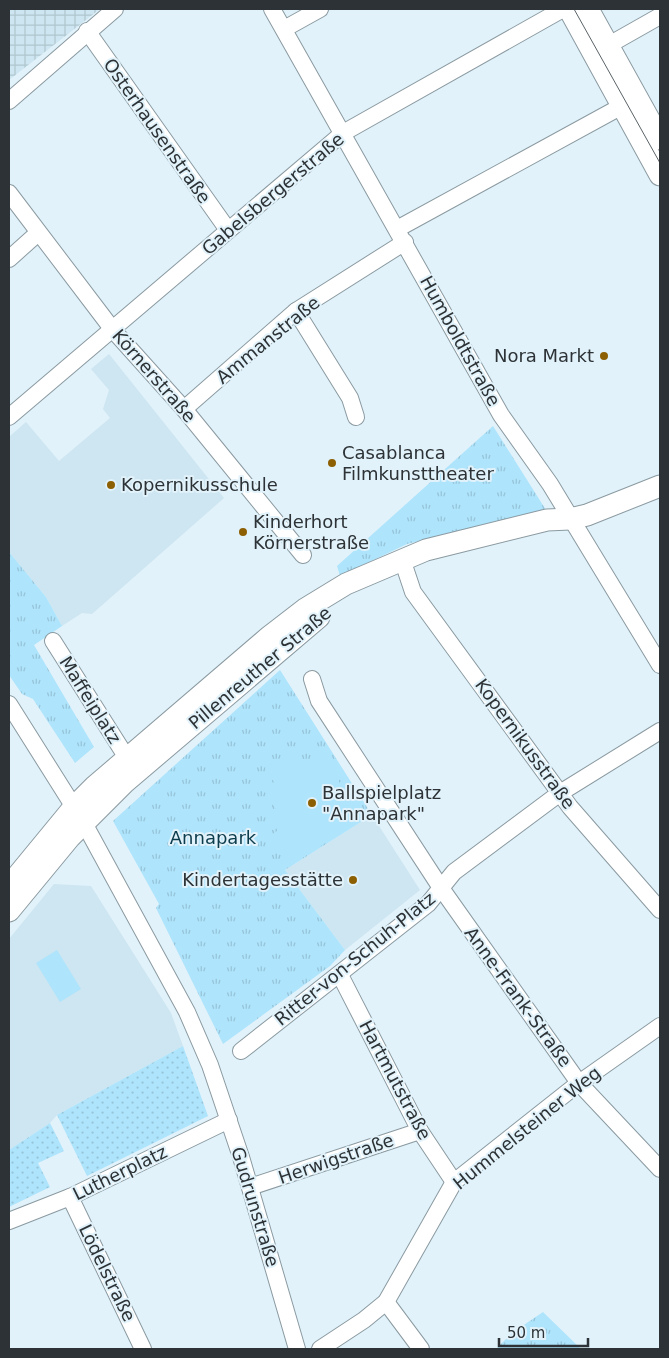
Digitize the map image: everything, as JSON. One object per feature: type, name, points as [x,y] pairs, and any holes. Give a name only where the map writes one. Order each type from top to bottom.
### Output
[{"type":"main road","points":[[570,9],[616,110],[660,176]]},
{"type":"main road","points":[[588,9],[660,139]]},
{"type":"main road","name":"Pillenreuther Straße","points":[[9,886],[79,815],[163,749],[308,625],[346,598],[405,568],[457,551],[551,529],[570,519],[611,507],[660,486]]},
{"type":"main road","name":"Pillenreuther Straße","points":[[9,911],[79,815],[126,758],[270,636],[305,610],[340,588],[392,563],[439,546],[547,520],[570,519]]},
{"type":"street","points":[[9,101],[87,31],[115,9]]},
{"type":"street","name":"Humboldtstraße","points":[[272,9],[501,415],[544,476],[660,665]]},
{"type":"street","points":[[284,28],[320,9]]},
{"type":"street","name":"Gabelsbergerstraße","points":[[9,417],[343,134],[562,9]]},
{"type":"street","points":[[607,46],[660,16]]},
{"type":"street","name":"Osterhausenstraße","points":[[87,31],[228,230]]},
{"type":"street","name":"Ammanstraße","points":[[184,410],[296,311],[401,235],[616,110]]},
{"type":"street","name":"Körnerstraße","points":[[9,193],[113,330],[184,410],[303,555]]},
{"type":"street","points":[[9,258],[38,233]]},
{"type":"street","points":[[296,311],[350,398],[356,417]]},
{"type":"street","name":"Kopernikusstraße","points":[[405,568],[413,592],[560,793],[660,910]]},
{"type":"street","name":"Maffeiplatz","points":[[53,641],[126,758]]},
{"type":"street","name":"Ritter-von-Schuh-Platz","points":[[241,1051],[428,904],[440,888],[319,701],[312,679]]},
{"type":"street","points":[[9,704],[79,815]]},
{"type":"street","points":[[440,888],[454,872],[560,793],[660,731]]},
{"type":"street","name":"Gudrunstraße","points":[[79,815],[173,983],[210,1065],[250,1187],[297,1349]]},
{"type":"street","name":"Anne-Frank-Straße","points":[[440,888],[579,1083],[660,1169]]},
{"type":"street","name":"Hartmutstraße","points":[[340,975],[420,1131],[454,1182]]},
{"type":"street","name":"Hummelsteiner Weg","points":[[320,1349],[364,1320],[386,1302],[454,1182],[579,1083],[660,1026]]},
{"type":"street","name":"Lutherplatz","points":[[9,1221],[70,1198],[229,1120]]},
{"type":"street","name":"Herwigstraße","points":[[250,1187],[420,1131]]},
{"type":"street","name":"Lödelstraße","points":[[70,1198],[143,1349]]},
{"type":"street","points":[[386,1302],[421,1349]]},
{"type":"shaded area","points":[[9,9],[100,9],[9,80]]},
{"type":"shaded area","name":"Kopernikusschule","points":[[109,354],[224,498],[92,614],[82,613],[62,626],[46,597],[9,552],[9,437],[26,422],[59,461],[110,418],[103,409],[109,390],[91,369]]},
{"type":"shaded area","name":"Kindertagesstätte","points":[[372,815],[420,890],[345,950],[285,870]]},
{"type":"shaded area","points":[[54,884],[91,886],[171,1013],[183,1046],[57,1115],[50,1123],[9,1150],[9,939]]},
{"type":"green space","points":[[493,426],[546,510],[407,544],[340,576],[337,566]]},
{"type":"green space","points":[[9,552],[46,597],[62,626],[34,645],[94,747],[75,763],[33,699],[22,694],[9,675]]},
{"type":"green space","name":"Annapark","points":[[280,670],[372,815],[285,870],[345,950],[330,966],[223,1044],[156,908],[159,904],[113,821]]},
{"type":"green space","name":"Ballspielplatz \"Annapark\"","points":[[296,748],[307,767],[323,757],[362,817],[290,866],[271,835],[286,825],[263,789],[274,782],[265,768]]},
{"type":"green space","points":[[57,950],[81,989],[60,1002],[36,963]]},
{"type":"green space","points":[[183,1046],[208,1116],[87,1176],[57,1115]]},
{"type":"green space","points":[[50,1123],[64,1151],[38,1163],[50,1187],[9,1207],[9,1150]]},
{"type":"green space","points":[[543,1312],[581,1349],[496,1349],[512,1333]]},
{"type":"tram line","points":[[574,9],[660,163]]},
{"type":"place","name":"Nora Markt","points":[[604,356]]},
{"type":"place","name":"Casablanca Filmkunsttheater","points":[[332,463]]},
{"type":"place","name":"Kopernikusschule","points":[[111,485]]},
{"type":"place","name":"Kinderhort Körnerstraße","points":[[243,532]]},
{"type":"place","name":"Ballspielplatz \"Annapark\"","points":[[312,803]]},
{"type":"place","name":"Kindertagesstätte","points":[[353,880]]}]
